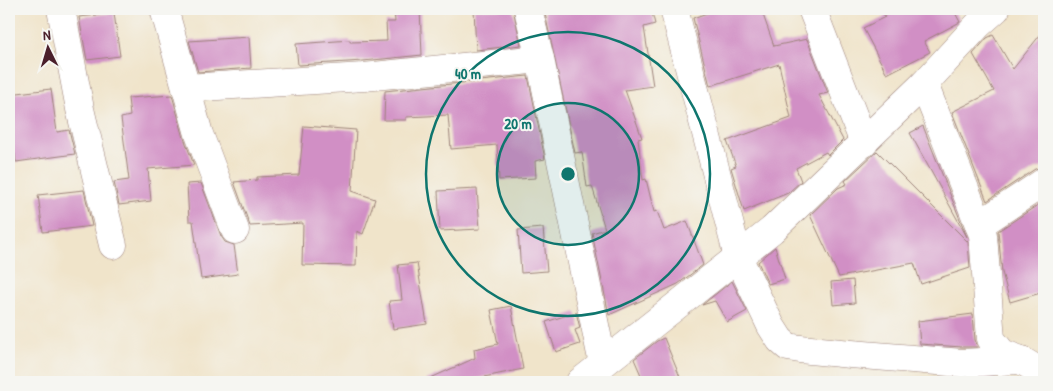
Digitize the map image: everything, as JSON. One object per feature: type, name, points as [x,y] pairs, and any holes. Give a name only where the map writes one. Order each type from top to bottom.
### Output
[{"type":"street","points":[[62,9],[80,109],[113,245]]},
{"type":"street","points":[[164,9],[199,134],[235,230]]},
{"type":"street","points":[[528,9],[603,364]]},
{"type":"street","points":[[674,9],[738,257],[771,326],[780,340],[788,346],[800,350],[962,363],[1022,360]]},
{"type":"street","points":[[812,9],[864,143]]},
{"type":"street","points":[[580,382],[772,230],[924,84],[980,14]]},
{"type":"street","points":[[186,88],[364,78],[540,59]]},
{"type":"street","points":[[924,84],[983,235],[991,339],[1002,353],[1022,360],[1039,372],[1043,382]]},
{"type":"street","points":[[978,226],[1044,182]]},
{"type":"building","points":[[394,9],[420,9],[422,55],[298,65],[296,44],[350,40],[350,42],[387,41],[386,22],[395,22]]},
{"type":"building","points":[[474,9],[513,9],[521,45],[476,50]]},
{"type":"building","points":[[544,9],[651,9],[655,24],[644,27],[653,86],[625,90],[642,138],[638,139],[643,180],[646,179],[654,212],[657,211],[664,230],[687,221],[703,265],[678,284],[609,315],[592,233],[605,229],[592,186],[587,187],[582,152],[575,153]]},
{"type":"building","points":[[718,9],[761,9],[774,46],[807,39],[828,93],[819,95],[843,140],[828,155],[826,152],[796,168],[801,181],[788,193],[744,211],[731,168],[736,166],[727,141],[791,118],[779,64],[710,86],[693,18]]},
{"type":"building","points":[[881,9],[953,9],[960,22],[924,41],[930,52],[887,74],[863,28],[885,17]]},
{"type":"building","points":[[114,13],[120,56],[87,60],[79,17]]},
{"type":"building","points":[[1044,30],[1044,167],[1035,169],[987,201],[952,112],[994,91],[973,54],[987,38],[993,35],[1013,69]]},
{"type":"building","points":[[249,37],[251,68],[198,72],[189,41]]},
{"type":"building","points":[[528,76],[545,159],[535,161],[536,178],[499,180],[497,145],[451,149],[448,115],[406,117],[406,120],[384,120],[385,91]]},
{"type":"building","points":[[51,89],[57,132],[69,130],[75,154],[16,162],[15,154],[9,156],[9,94]]},
{"type":"building","points":[[172,95],[194,165],[148,169],[151,201],[119,205],[114,182],[129,180],[121,118],[130,116],[128,98]]},
{"type":"building","points":[[304,126],[356,130],[352,191],[375,199],[363,234],[357,231],[356,266],[302,265],[303,223],[250,226],[234,182],[257,180],[257,177],[299,175]]},
{"type":"building","points":[[923,126],[967,237],[910,133]]},
{"type":"building","points":[[877,151],[968,242],[970,268],[921,284],[914,263],[839,277],[810,215],[838,188],[847,184],[845,181]]},
{"type":"building","points":[[201,183],[221,236],[225,242],[234,245],[238,274],[201,279],[193,221],[189,221],[187,184]]},
{"type":"building","points":[[477,189],[480,229],[440,231],[438,191]]},
{"type":"building","points":[[84,190],[92,226],[43,232],[38,195]]},
{"type":"building","points":[[1044,201],[1044,292],[1010,302],[1002,272],[998,231]]},
{"type":"building","points":[[543,228],[547,271],[521,273],[518,230]]},
{"type":"building","points":[[775,247],[785,279],[768,284],[758,262]]},
{"type":"building","points":[[417,263],[427,324],[393,329],[389,301],[402,300],[398,265]]},
{"type":"building","points":[[853,280],[855,303],[833,305],[831,282]]},
{"type":"building","points":[[732,281],[747,311],[727,322],[715,301],[702,305]]},
{"type":"building","points":[[511,306],[523,369],[460,382],[422,382],[475,358],[474,349],[498,344],[491,310]]},
{"type":"building","points":[[576,312],[580,328],[575,330],[580,344],[556,352],[546,322]]},
{"type":"building","points":[[973,314],[975,340],[978,347],[920,344],[918,321]]},
{"type":"building","points":[[664,338],[682,382],[644,382],[634,359],[657,341]]},
{"type":"building","points":[[994,377],[994,382],[963,382],[963,379]]}]
